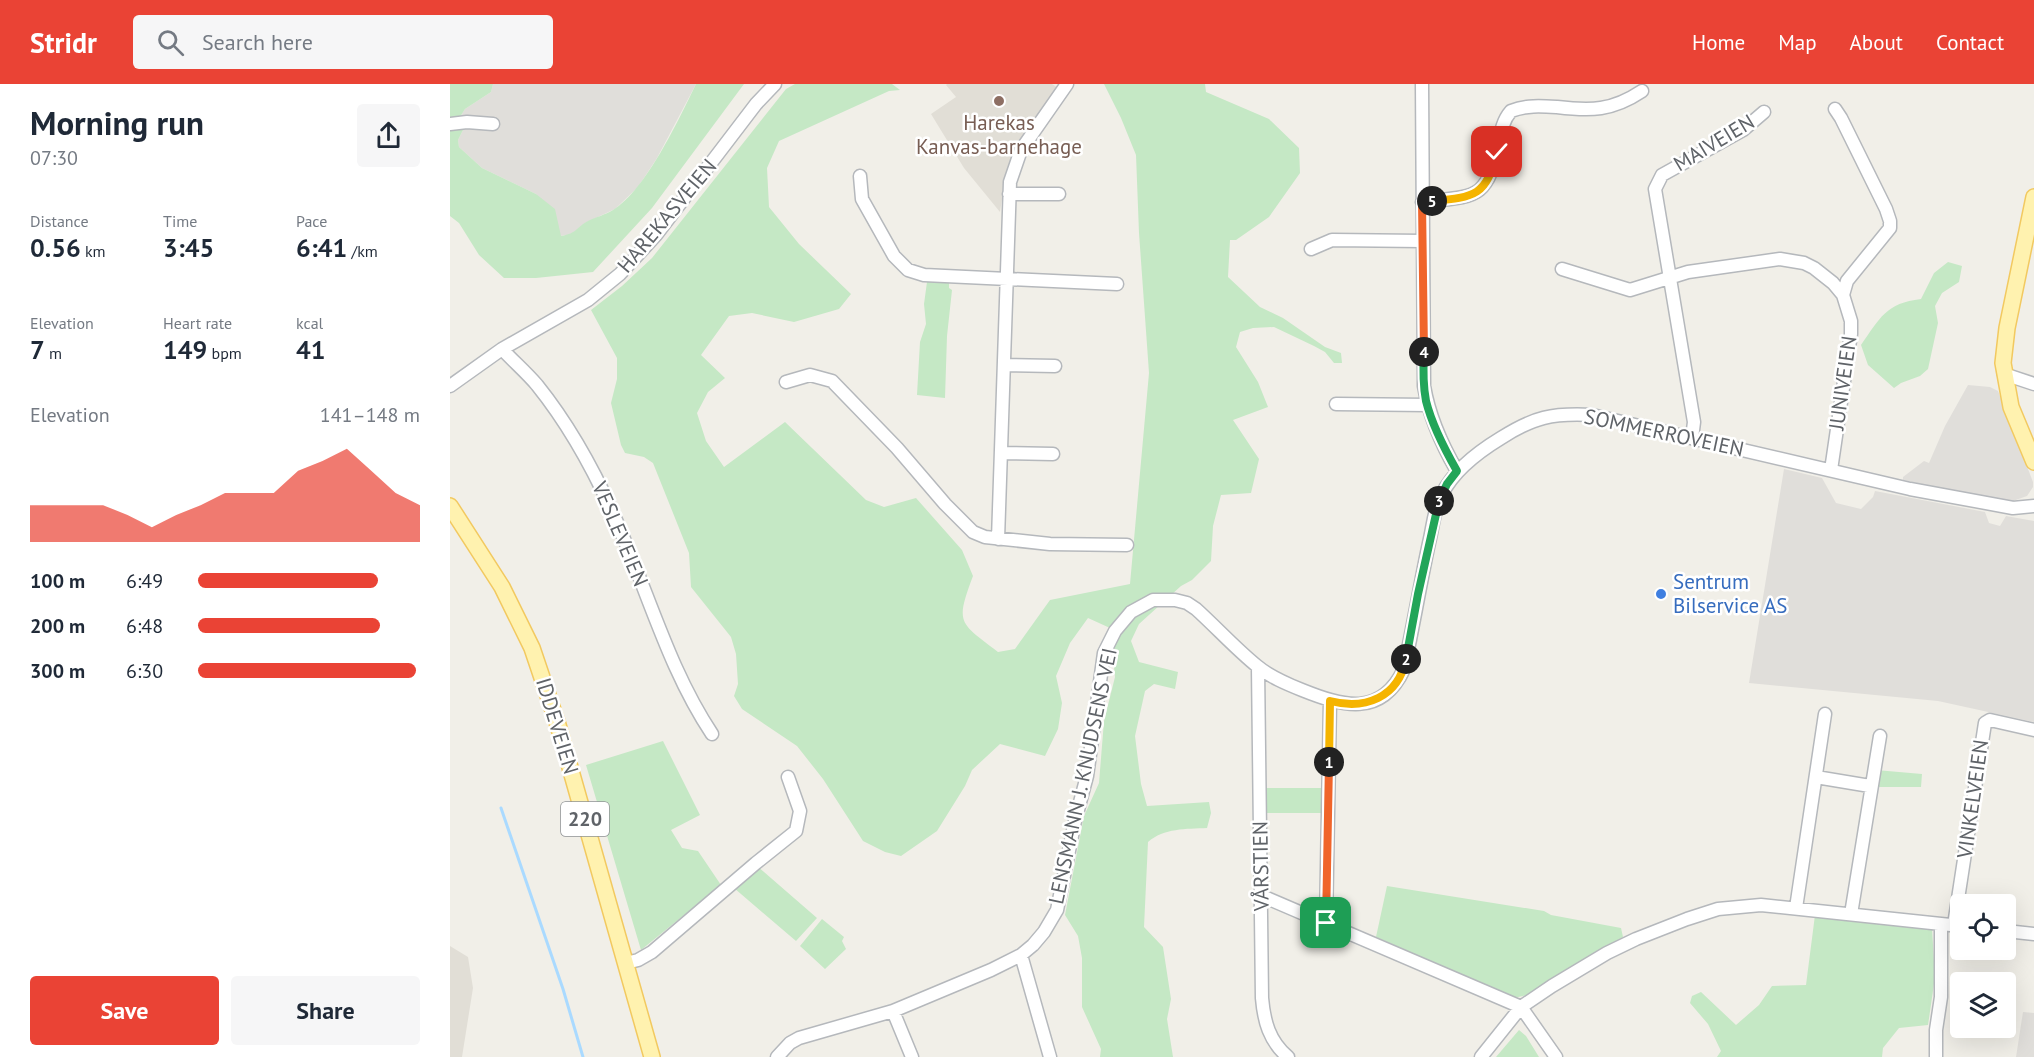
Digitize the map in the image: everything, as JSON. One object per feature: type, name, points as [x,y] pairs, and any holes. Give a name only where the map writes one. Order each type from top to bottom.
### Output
[{"type":"main road","points":[[2034,197],[2003,353],[2004,374],[2011,407],[2034,462]]},
{"type":"main road","name":"IDDEVEIEN","points":[[450,506],[502,587],[532,648],[558,724],[652,1057]]},
{"type":"street","name":"HAREKASVEIEN","points":[[450,386],[502,349],[588,300],[620,274],[638,256],[756,104],[775,84]]},
{"type":"street","points":[[998,539],[1010,182],[1021,150],[1067,84]]},
{"type":"street","points":[[1422,84],[1423,374],[1428,405],[1448,456],[1457,471]]},
{"type":"street","points":[[1422,202],[1460,198],[1481,190],[1491,176],[1503,125],[1511,111],[1526,106],[1603,109],[1627,101],[1641,91]]},
{"type":"street","points":[[1835,109],[1890,221],[1890,228],[1886,234],[1847,281],[1843,295]]},
{"type":"street","name":"MAIVEIEN","points":[[1692,438],[1693,413],[1654,189],[1657,181],[1668,171],[1743,130],[1764,112]]},
{"type":"street","points":[[450,124],[467,122],[493,124]]},
{"type":"street","points":[[860,176],[862,199],[867,209],[894,256],[908,270],[924,275],[1117,284]]},
{"type":"street","points":[[1009,194],[1059,194]]},
{"type":"street","points":[[1311,249],[1332,240],[1423,241]]},
{"type":"street","points":[[1562,269],[1630,290],[1688,272],[1780,259],[1804,262],[1833,283],[1843,295]]},
{"type":"street","name":"JUNIVEIEN","points":[[1831,470],[1851,334],[1851,321],[1843,295]]},
{"type":"street","name":"VESLEVEIEN","points":[[502,349],[537,386],[592,470],[624,537],[671,657],[695,709],[712,734]]},
{"type":"street","points":[[1004,365],[1055,366]]},
{"type":"street","points":[[2004,374],[2034,384]]},
{"type":"street","points":[[786,382],[810,375],[832,381],[973,532],[985,537],[1050,544],[1127,545]]},
{"type":"street","points":[[1336,404],[1428,405]]},
{"type":"street","name":"SOMMERROVEIEN","points":[[1197,609],[1258,667],[1290,685],[1343,704],[1372,701],[1389,691],[1400,679],[1404,669],[1440,496],[1457,471],[1487,446],[1524,423],[1543,417],[1567,414],[1592,415],[1910,489],[2013,508],[2034,506]]},
{"type":"street","points":[[1002,453],[1053,454]]},
{"type":"street","name":"LENSMANN J. KNUDSENS VEI","points":[[777,1057],[790,1043],[799,1038],[893,1011],[991,970],[1021,955],[1044,932],[1058,910],[1075,821],[1087,776],[1104,653],[1114,631],[1131,612],[1153,600],[1175,600],[1197,609]]},
{"type":"street","name":"VÅRSTIEN","points":[[1258,667],[1263,1012],[1271,1038],[1288,1057]]},
{"type":"street","points":[[1326,923],[1330,701]]},
{"type":"street","points":[[1796,908],[1825,714]]},
{"type":"street","name":"VINKELVEIEN","points":[[1962,894],[1984,723],[1990,720],[2034,730]]},
{"type":"street","points":[[1851,914],[1870,786],[1880,736]]},
{"type":"street","points":[[626,963],[638,960],[652,952],[756,862],[796,831],[800,811],[788,777]]},
{"type":"street","points":[[1816,777],[1870,786]]},
{"type":"street","points":[[1262,896],[1521,1007],[1556,1057]]},
{"type":"street","points":[[1481,1057],[1521,1007],[1607,953],[1687,919],[1718,909],[1740,906],[1796,908],[1950,925]]},
{"type":"street","points":[[1936,1057],[1936,1030],[1941,997],[1941,924]]},
{"type":"street","points":[[2016,932],[2034,934]]},
{"type":"street","points":[[1021,955],[1050,1057]]},
{"type":"street","points":[[893,1011],[912,1057]]},
{"type":"shaded area","points":[[493,84],[696,84],[657,158],[638,187],[615,209],[585,223],[573,234],[560,236],[536,194],[482,168],[459,147],[458,140],[464,128],[460,117],[465,109],[491,92]]},
{"type":"shaded area","points":[[947,84],[1052,84],[1058,88],[1022,137],[1006,173],[1000,212],[964,168],[931,114],[956,97]]},
{"type":"shaded area","points":[[1968,385],[1990,387],[1998,391],[2033,482],[2033,487],[2027,496],[2013,501],[1903,480],[1903,477],[1924,461],[1929,463],[1945,426]]},
{"type":"shaded area","points":[[1784,469],[1822,478],[1836,503],[1861,509],[1873,497],[1875,491],[1985,512],[1989,523],[2000,526],[2006,516],[2034,521],[2034,722],[1938,701],[1749,683]]},
{"type":"shaded area","points":[[450,946],[468,957],[473,988],[462,1057],[450,1057]]},
{"type":"shaded area","points":[[2023,1012],[2034,1013],[2034,1057],[2016,1057]]},
{"type":"green space","points":[[450,84],[493,84],[491,92],[465,109],[460,117],[464,128],[458,140],[459,147],[482,168],[536,194],[555,209],[561,236],[574,232],[588,221],[613,210],[638,187],[681,116],[696,84],[744,84],[652,208],[593,272],[536,278],[504,278],[479,255],[459,223],[450,216]]},
{"type":"green space","points":[[795,84],[892,84],[900,90],[889,91],[779,141],[767,168],[769,207],[799,244],[851,294],[839,309],[794,322],[752,313],[729,316],[701,355],[725,378],[708,392],[697,413],[706,441],[724,467],[785,422],[866,500],[884,507],[916,498],[962,550],[973,576],[964,604],[964,621],[975,634],[998,652],[1015,649],[1050,600],[1130,584],[1149,373],[1136,155],[1104,84],[1205,84],[1206,92],[1269,119],[1299,148],[1300,173],[1269,217],[1236,240],[1230,240],[1228,277],[1260,307],[1283,318],[1325,347],[1341,353],[1342,363],[1334,363],[1325,352],[1274,327],[1253,328],[1240,332],[1236,347],[1258,382],[1268,407],[1233,420],[1259,459],[1251,493],[1221,495],[1213,526],[1211,561],[1139,624],[1131,641],[1139,662],[1178,672],[1175,689],[1154,684],[1145,691],[1135,736],[1141,784],[1147,806],[1209,802],[1211,813],[1207,828],[1168,832],[1148,842],[1144,927],[1163,947],[1171,999],[1167,1019],[1173,1057],[1100,1057],[1101,1049],[1082,1007],[1082,958],[1078,936],[1065,915],[1084,816],[1099,783],[1104,721],[1115,677],[1110,628],[1088,618],[1070,643],[1056,676],[1062,703],[1058,729],[1045,756],[1000,744],[972,770],[965,786],[937,831],[901,856],[885,852],[863,841],[823,779],[797,746],[742,709],[734,696],[738,684],[736,654],[731,637],[691,587],[689,553],[653,463],[644,457],[625,453],[621,445],[611,403],[617,379],[617,358],[591,310],[622,286],[652,258],[786,89]]},
{"type":"green space","points":[[1948,262],[1962,266],[1959,282],[1942,293],[1935,306],[1938,323],[1928,369],[1920,376],[1894,388],[1868,365],[1861,345],[1885,313],[1900,304],[1921,299],[1934,273]]},
{"type":"green space","points":[[927,282],[949,282],[949,288],[952,290],[947,336],[945,398],[917,395],[920,342],[926,324],[924,304]]},
{"type":"green space","points":[[663,741],[700,815],[671,830],[682,848],[698,851],[721,885],[641,950],[586,765]]},
{"type":"green space","points":[[1876,770],[1922,774],[1921,787],[1877,787]]},
{"type":"green space","points":[[1265,788],[1324,788],[1323,813],[1265,813]]},
{"type":"green space","points":[[757,866],[817,918],[796,941],[734,888]]},
{"type":"green space","points":[[1387,886],[1544,911],[1551,915],[1621,928],[1623,937],[1527,995],[1514,998],[1376,937]]},
{"type":"green space","points":[[1815,915],[1932,929],[1935,977],[1928,1025],[1899,1028],[1883,1048],[1882,1057],[1717,1057],[1721,1051],[1708,1024],[1690,1003],[1692,996],[1701,992],[1736,1025],[1759,1005],[1772,986],[1806,985]]},
{"type":"green space","points":[[822,919],[844,937],[842,941],[846,949],[825,969],[800,946]]},
{"type":"green space","points":[[1519,1030],[1526,1036],[1539,1057],[1496,1057]]},
{"type":"waterway","points":[[501,808],[563,989],[583,1057]]},
{"type":"place","name":"Harekas Kanvas-barnehage","points":[[999,101]]},
{"type":"place","name":"Sentrum Bilservice AS","points":[[1661,594]]},
{"type":"route","points":[[1326,923],[1330,701],[1343,704],[1372,701],[1389,691],[1400,679],[1440,496],[1457,471],[1448,456],[1426,400],[1424,386],[1422,202],[1460,198],[1481,190],[1491,176],[1497,152]]}]
